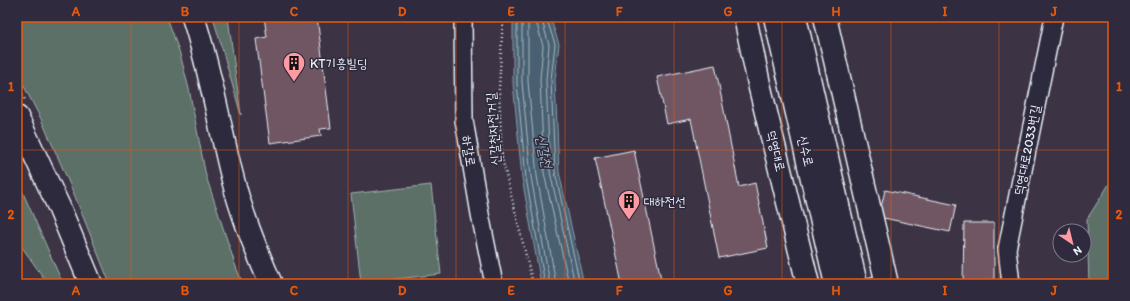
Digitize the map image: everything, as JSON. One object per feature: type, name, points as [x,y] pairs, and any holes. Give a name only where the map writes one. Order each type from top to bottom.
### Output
[{"type":"main road","points":[[193,17],[206,62],[239,202],[271,284]]},
{"type":"main road","name":"덕영대로","points":[[745,17],[761,91],[808,284]]},
{"type":"main road","name":"신수로","points":[[775,17],[836,284]]},
{"type":"main road","name":"신수로","points":[[795,17],[856,284]]},
{"type":"main road","points":[[825,17],[887,282]]},
{"type":"main road","points":[[17,117],[59,207],[91,284]]},
{"type":"street","name":"하갈로","points":[[463,17],[464,120],[494,284]]},
{"type":"street","name":"덕영대로2033번길","points":[[1011,284],[1007,249],[1054,17]]},
{"type":"lane","points":[[863,284],[887,282]]},
{"type":"path","name":"신갈천자전거길","points":[[503,17],[499,89],[502,158],[533,284]]},
{"type":"green space","points":[[17,17],[167,17],[180,54],[189,89],[206,176],[243,284],[110,284],[74,194],[41,119],[17,73]]},
{"type":"green space","points":[[213,17],[228,17],[241,115]]},
{"type":"green space","points":[[1113,178],[1113,284],[1089,284],[1088,263],[1092,263],[1092,223],[1087,223],[1087,219]]},
{"type":"green space","points":[[17,179],[63,284],[48,284],[17,240]]},
{"type":"green space","points":[[431,185],[441,274],[361,283],[351,194]]},
{"type":"water","name":"신갈천","points":[[513,17],[550,17],[559,44],[555,80],[559,172],[584,284],[541,284],[522,178],[513,83]]},
{"type":"building","name":"KT기흥빌딩","points":[[264,17],[317,17],[331,128],[320,129],[321,136],[270,143],[256,39],[267,37]]},
{"type":"building","points":[[715,65],[739,187],[755,183],[768,248],[719,258],[691,119],[667,124],[657,77]]},
{"type":"building","name":"대하전선","points":[[634,150],[662,284],[622,284],[595,158]]},
{"type":"building","points":[[885,190],[956,205],[950,232],[879,217]]},
{"type":"building","points":[[964,223],[994,223],[994,284],[963,284]]},
{"type":"place","name":"KT기흥빌딩","points":[[294,82]]},
{"type":"place","name":"대하전선","points":[[629,220]]}]
